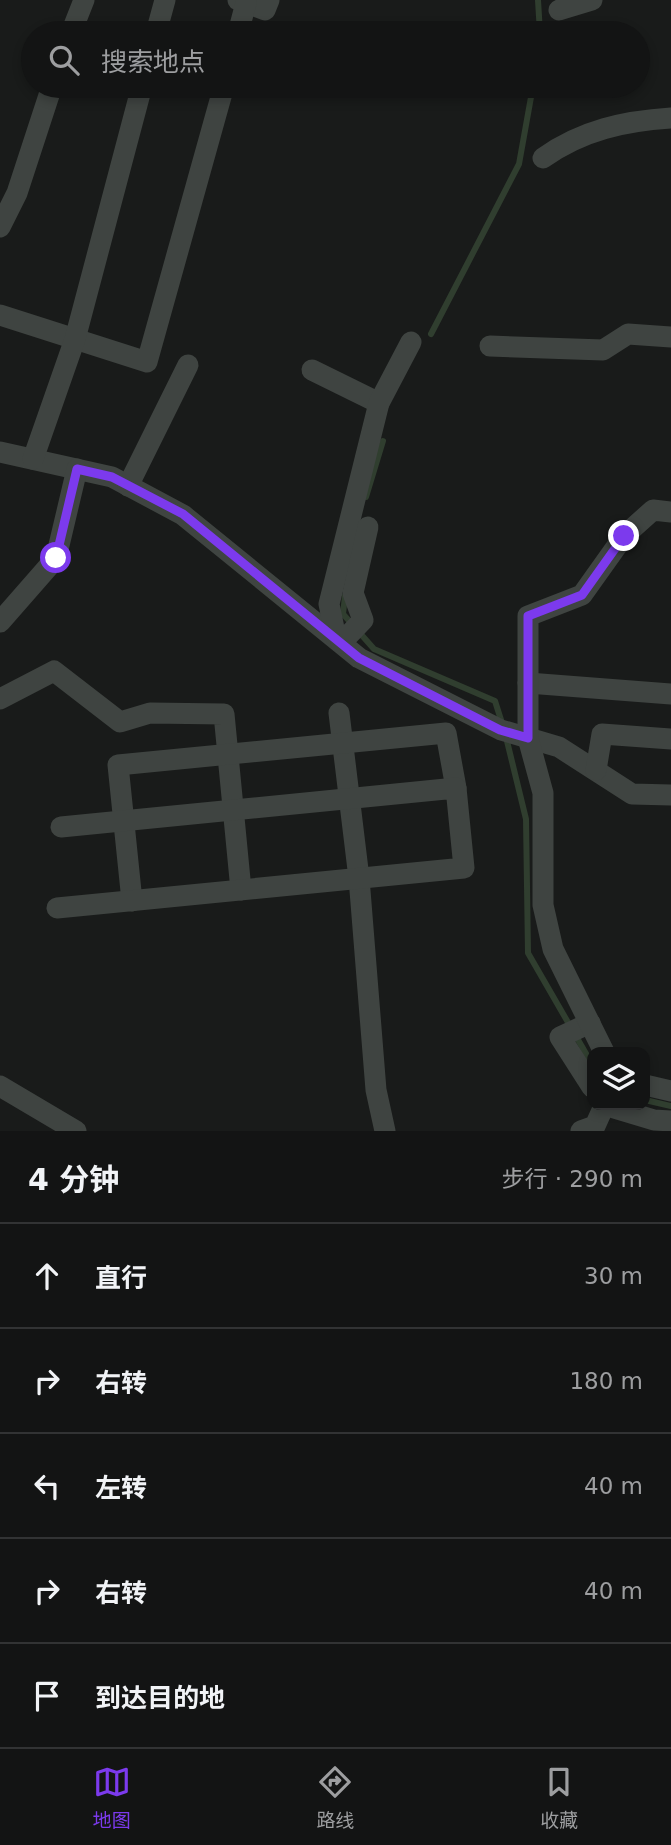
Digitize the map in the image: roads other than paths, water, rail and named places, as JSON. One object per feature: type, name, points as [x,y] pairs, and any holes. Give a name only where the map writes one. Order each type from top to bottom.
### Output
[{"type":"street","points":[[76,21],[84,0]]},
{"type":"street","points":[[159,21],[165,0]]},
{"type":"street","points":[[240,21],[242,2],[265,9],[269,0]]},
{"type":"street","points":[[559,10],[592,0]]},
{"type":"street","points":[[0,227],[17,193],[48,98]]},
{"type":"street","points":[[33,459],[75,339],[139,98]]},
{"type":"street","points":[[0,314],[147,362],[220,98]]},
{"type":"street","points":[[543,158],[567,141],[628,121],[671,118]]},
{"type":"street","points":[[490,346],[603,350],[628,334],[671,337]]},
{"type":"street","points":[[338,641],[329,604],[379,403],[411,342]]},
{"type":"street","points":[[128,486],[188,365]]},
{"type":"street","points":[[313,370],[379,403]]},
{"type":"street","points":[[0,452],[112,477],[183,514],[359,658],[489,724],[559,747],[632,794],[671,795]]},
{"type":"street","points":[[0,622],[56,558],[77,469]]},
{"type":"street","points":[[602,1047],[554,949],[543,905],[543,793],[528,738],[528,616],[582,595],[624,536],[653,510],[671,512]]},
{"type":"street","points":[[338,641],[363,620],[353,593],[368,527]]},
{"type":"street","points":[[0,699],[54,671],[120,722],[150,713],[224,714],[242,890]]},
{"type":"street","points":[[528,683],[671,694]]},
{"type":"street","points":[[339,713],[359,878],[376,1090],[385,1131]]},
{"type":"street","points":[[57,908],[132,901],[242,890],[464,867],[456,788],[446,733],[118,765],[132,901]]},
{"type":"street","points":[[596,770],[602,734],[671,739]]},
{"type":"street","points":[[61,827],[456,788]]},
{"type":"street","points":[[587,1079],[560,1037],[590,1023]]},
{"type":"street","points":[[0,1086],[76,1131]]},
{"type":"street","points":[[650,1087],[671,1091]]},
{"type":"street","points":[[581,1131],[595,1126],[602,1110]]},
{"type":"street","points":[[620,1110],[653,1120],[671,1121]]},
{"type":"waterway","points":[[538,0],[539,21]]},
{"type":"waterway","points":[[431,334],[519,164],[531,98]]},
{"type":"waterway","points":[[366,497],[383,441]]},
{"type":"waterway","points":[[345,596],[343,614],[374,649],[495,701],[502,723]]},
{"type":"waterway","points":[[506,737],[526,819],[528,953],[587,1055]]},
{"type":"waterway","points":[[650,1101],[671,1106]]}]
